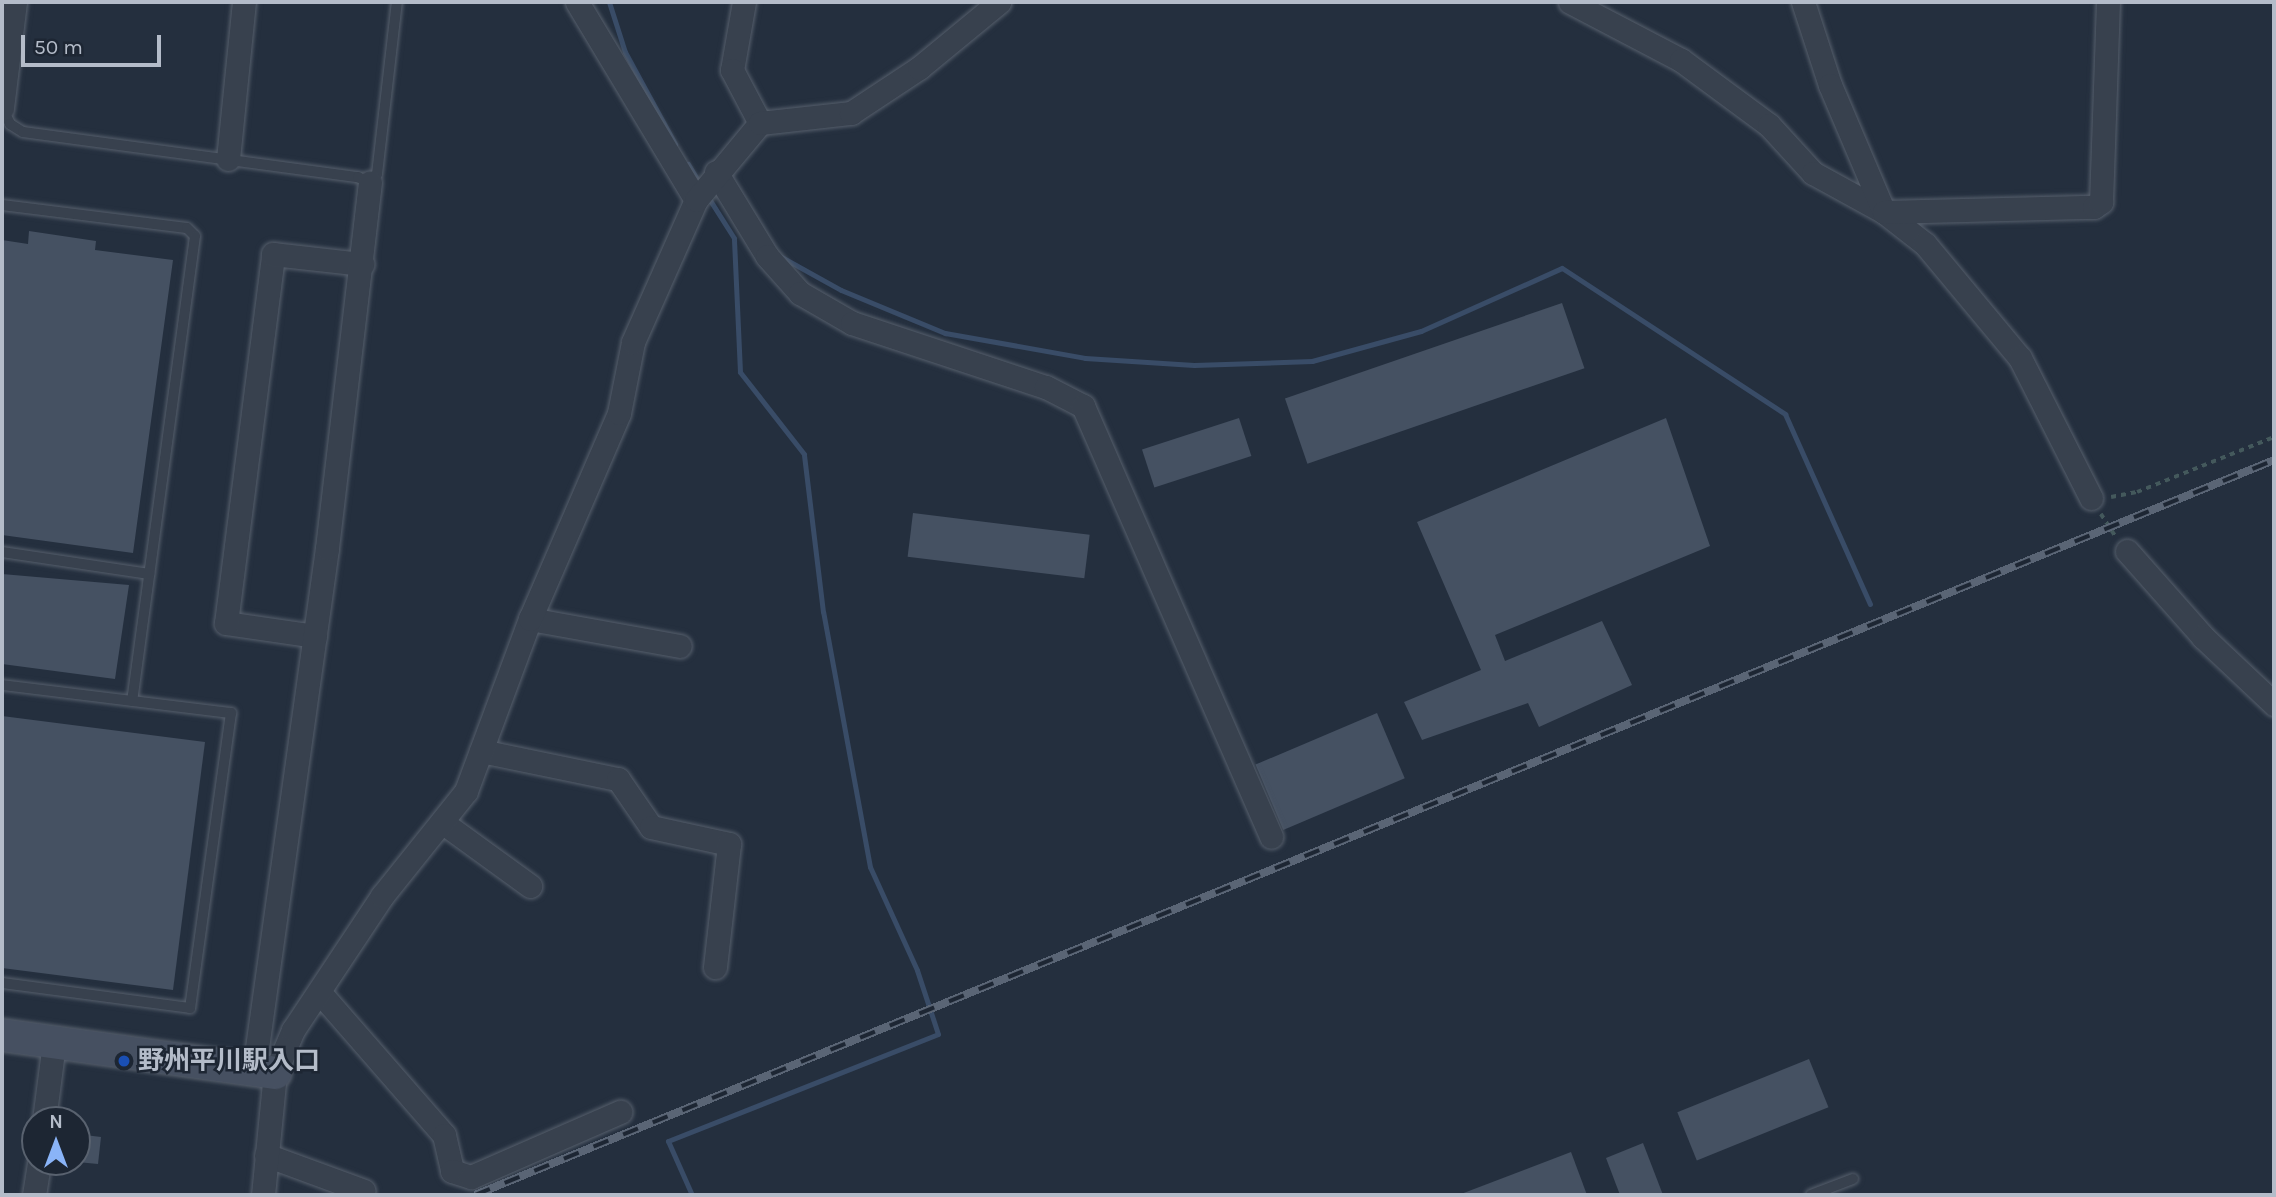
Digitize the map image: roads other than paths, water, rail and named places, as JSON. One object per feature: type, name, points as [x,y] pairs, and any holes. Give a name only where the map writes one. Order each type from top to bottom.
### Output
[{"type":"street","points":[[2,108],[15,2]]},
{"type":"street","points":[[228,159],[244,2]]},
{"type":"street","points":[[577,2],[696,200]]},
{"type":"street","points":[[744,2],[732,70],[760,123]]},
{"type":"street","points":[[265,1071],[321,994],[382,895],[466,792],[530,618],[619,412],[633,342],[696,200],[716,172],[760,123],[851,113],[919,68],[999,2]]},
{"type":"street","points":[[1570,2],[1681,60],[1769,125],[1813,173],[1884,212],[1925,244],[2020,358],[2091,498]]},
{"type":"street","points":[[1803,2],[1830,85],[1884,212]]},
{"type":"street","points":[[1884,212],[2094,208],[2101,202],[2108,2]]},
{"type":"street","points":[[716,172],[767,256],[800,293],[852,323],[1046,387],[1083,406],[1271,837]]},
{"type":"street","points":[[263,1195],[266,1154],[265,1071],[370,183]]},
{"type":"street","points":[[315,636],[226,623],[273,254],[362,264]]},
{"type":"street","points":[[2127,551],[2203,637],[2274,704]]},
{"type":"street","points":[[530,618],[680,646]]},
{"type":"street","points":[[481,751],[618,779],[651,827],[729,844],[715,967]]},
{"type":"street","points":[[442,822],[530,886]]},
{"type":"street","points":[[321,994],[444,1135],[452,1171],[471,1177],[620,1112]]},
{"type":"street","points":[[2,1035],[265,1071]]},
{"type":"street","points":[[46,1106],[54,1043]]},
{"type":"street","points":[[266,1154],[365,1191]]},
{"type":"street","points":[[34,1195],[37,1176]]},
{"type":"lane","points":[[2,108],[10,124],[23,132],[358,177],[370,183],[377,174],[397,2]]},
{"type":"lane","points":[[2,205],[187,228],[195,236],[132,701]]},
{"type":"lane","points":[[2,552],[149,574]]},
{"type":"lane","points":[[2,685],[231,713],[190,1008],[2,983]]},
{"type":"lane","points":[[1811,1195],[1853,1180]]},
{"type":"waterway","points":[[609,2],[625,52],[675,144]]},
{"type":"waterway","points":[[688,164],[701,186]]},
{"type":"waterway","points":[[692,1195],[668,1141],[938,1034],[917,970],[870,867],[823,612],[804,454],[740,372],[734,238],[708,197]]},
{"type":"waterway","points":[[776,254],[841,290],[945,333],[1085,358],[1194,365],[1312,361],[1421,331],[1562,268],[1785,414],[1870,604]]},
{"type":"railway","points":[[475,1195],[2274,460]]},
{"type":"place","name":"野州平川駅入口","points":[[124,1061]]}]
